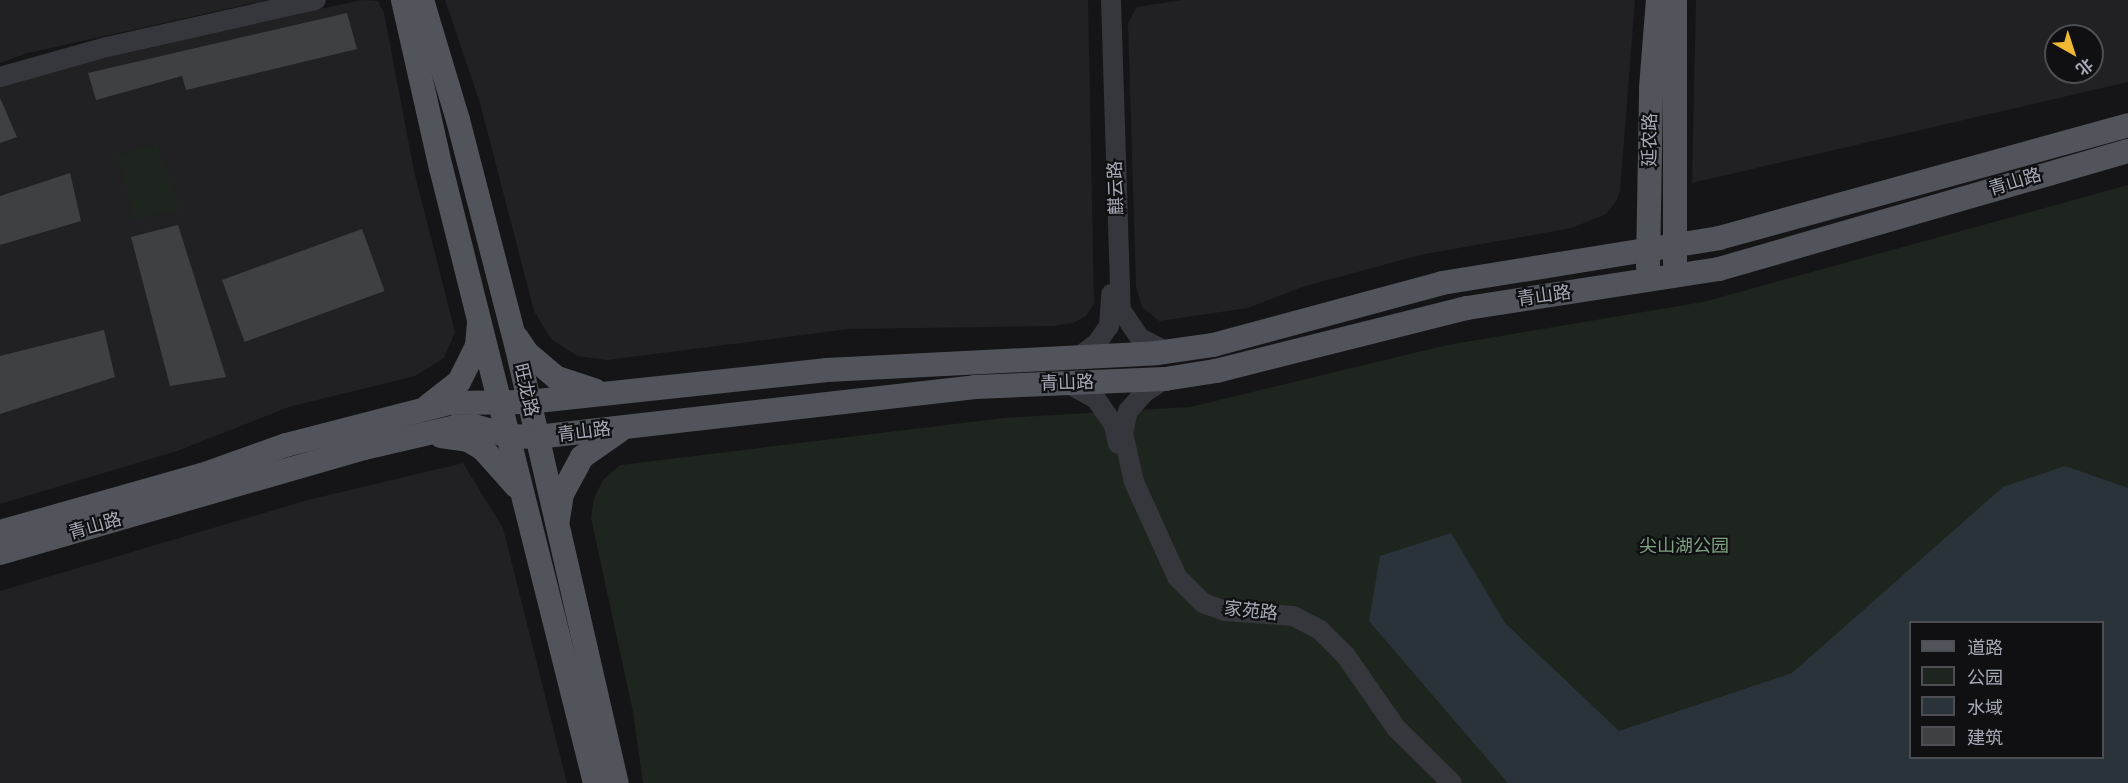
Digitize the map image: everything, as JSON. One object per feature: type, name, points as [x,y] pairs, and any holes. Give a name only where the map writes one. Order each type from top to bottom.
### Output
[{"type":"main road","name":"延农路","points":[[1648,281],[1651,88],[1658,0]]},
{"type":"main road","name":"延农路","points":[[1674,277],[1675,0]]},
{"type":"main road","name":"旺龙路","points":[[407,4],[521,494],[595,783]]},
{"type":"main road","name":"旺龙路","points":[[407,4],[458,120],[508,314],[617,783]]},
{"type":"main road","name":"青山路","points":[[0,532],[202,475],[286,445],[421,409],[466,401],[528,402],[827,370],[1168,352],[1251,336],[1454,280],[1675,247],[1719,238],[2128,125]]},
{"type":"main road","name":"青山路","points":[[0,553],[409,438],[474,426],[508,436],[537,437],[975,387],[1165,379],[1216,371],[1467,308],[1719,269],[2128,151]]},
{"type":"main road","points":[[421,409],[446,394],[469,366],[477,346],[478,308]]},
{"type":"main road","points":[[508,314],[516,337],[541,368],[578,387],[624,393]]},
{"type":"main road","points":[[558,530],[562,494],[582,457],[602,440],[631,426]]},
{"type":"main road","points":[[409,438],[468,440],[494,458],[521,494]]},
{"type":"street","points":[[0,70],[105,41],[288,0]]},
{"type":"street","points":[[0,77],[107,47],[316,0]]},
{"type":"street","name":"麒云路","points":[[1081,355],[1104,336],[1111,315],[1103,0]]},
{"type":"street","name":"麒云路","points":[[1111,0],[1121,310],[1140,338],[1168,352]]},
{"type":"street","name":"家苑路","points":[[1165,379],[1145,392],[1128,411],[1123,433],[1134,482],[1177,577],[1203,603],[1225,611],[1293,616],[1314,626],[1346,656],[1416,751],[1452,783]]},
{"type":"street","name":"家苑路","points":[[1067,383],[1096,399],[1109,416],[1128,484],[1159,562],[1183,598],[1222,619],[1292,624],[1315,635],[1339,661],[1391,732],[1443,783]]},
{"type":"shaded area","points":[[0,0],[267,0],[28,53],[0,63]]},
{"type":"shaded area","points":[[361,0],[378,1],[384,13],[414,171],[455,332],[444,358],[415,376],[289,407],[177,451],[0,504],[0,85],[76,63]]},
{"type":"shaded area","points":[[445,0],[1088,0],[1094,304],[1086,316],[1073,323],[1054,326],[849,329],[607,360],[577,356],[551,339],[534,311],[480,103]]},
{"type":"shaded area","points":[[1182,0],[1635,0],[1620,192],[1606,214],[1572,228],[1420,255],[1302,287],[1248,308],[1159,321],[1142,307],[1136,287],[1128,23],[1137,7]]},
{"type":"shaded area","points":[[1696,0],[2128,0],[2128,82],[1692,183]]},
{"type":"shaded area","points":[[463,463],[503,528],[567,783],[0,783],[0,591],[308,500]]},
{"type":"green space","points":[[157,143],[180,210],[135,219],[117,155]]},
{"type":"green space","name":"尖山湖公园","points":[[2128,185],[2128,783],[643,783],[633,712],[591,518],[594,498],[603,480],[620,465],[1004,418],[1190,407],[1447,345],[1703,302]]},
{"type":"water","points":[[2065,466],[2128,488],[2128,783],[1508,783],[1369,621],[1380,556],[1451,533],[1505,623],[1619,731],[1792,673],[2003,487]]},
{"type":"building","points":[[347,13],[357,49],[186,90],[182,76],[96,100],[88,73]]},
{"type":"building","points":[[0,98],[17,137],[0,143]]},
{"type":"building","points":[[70,173],[81,221],[0,245],[0,196]]},
{"type":"building","points":[[178,225],[226,377],[170,386],[131,237]]},
{"type":"building","points":[[362,229],[385,291],[245,342],[222,280]]},
{"type":"building","points":[[104,330],[115,377],[0,414],[0,356]]}]
